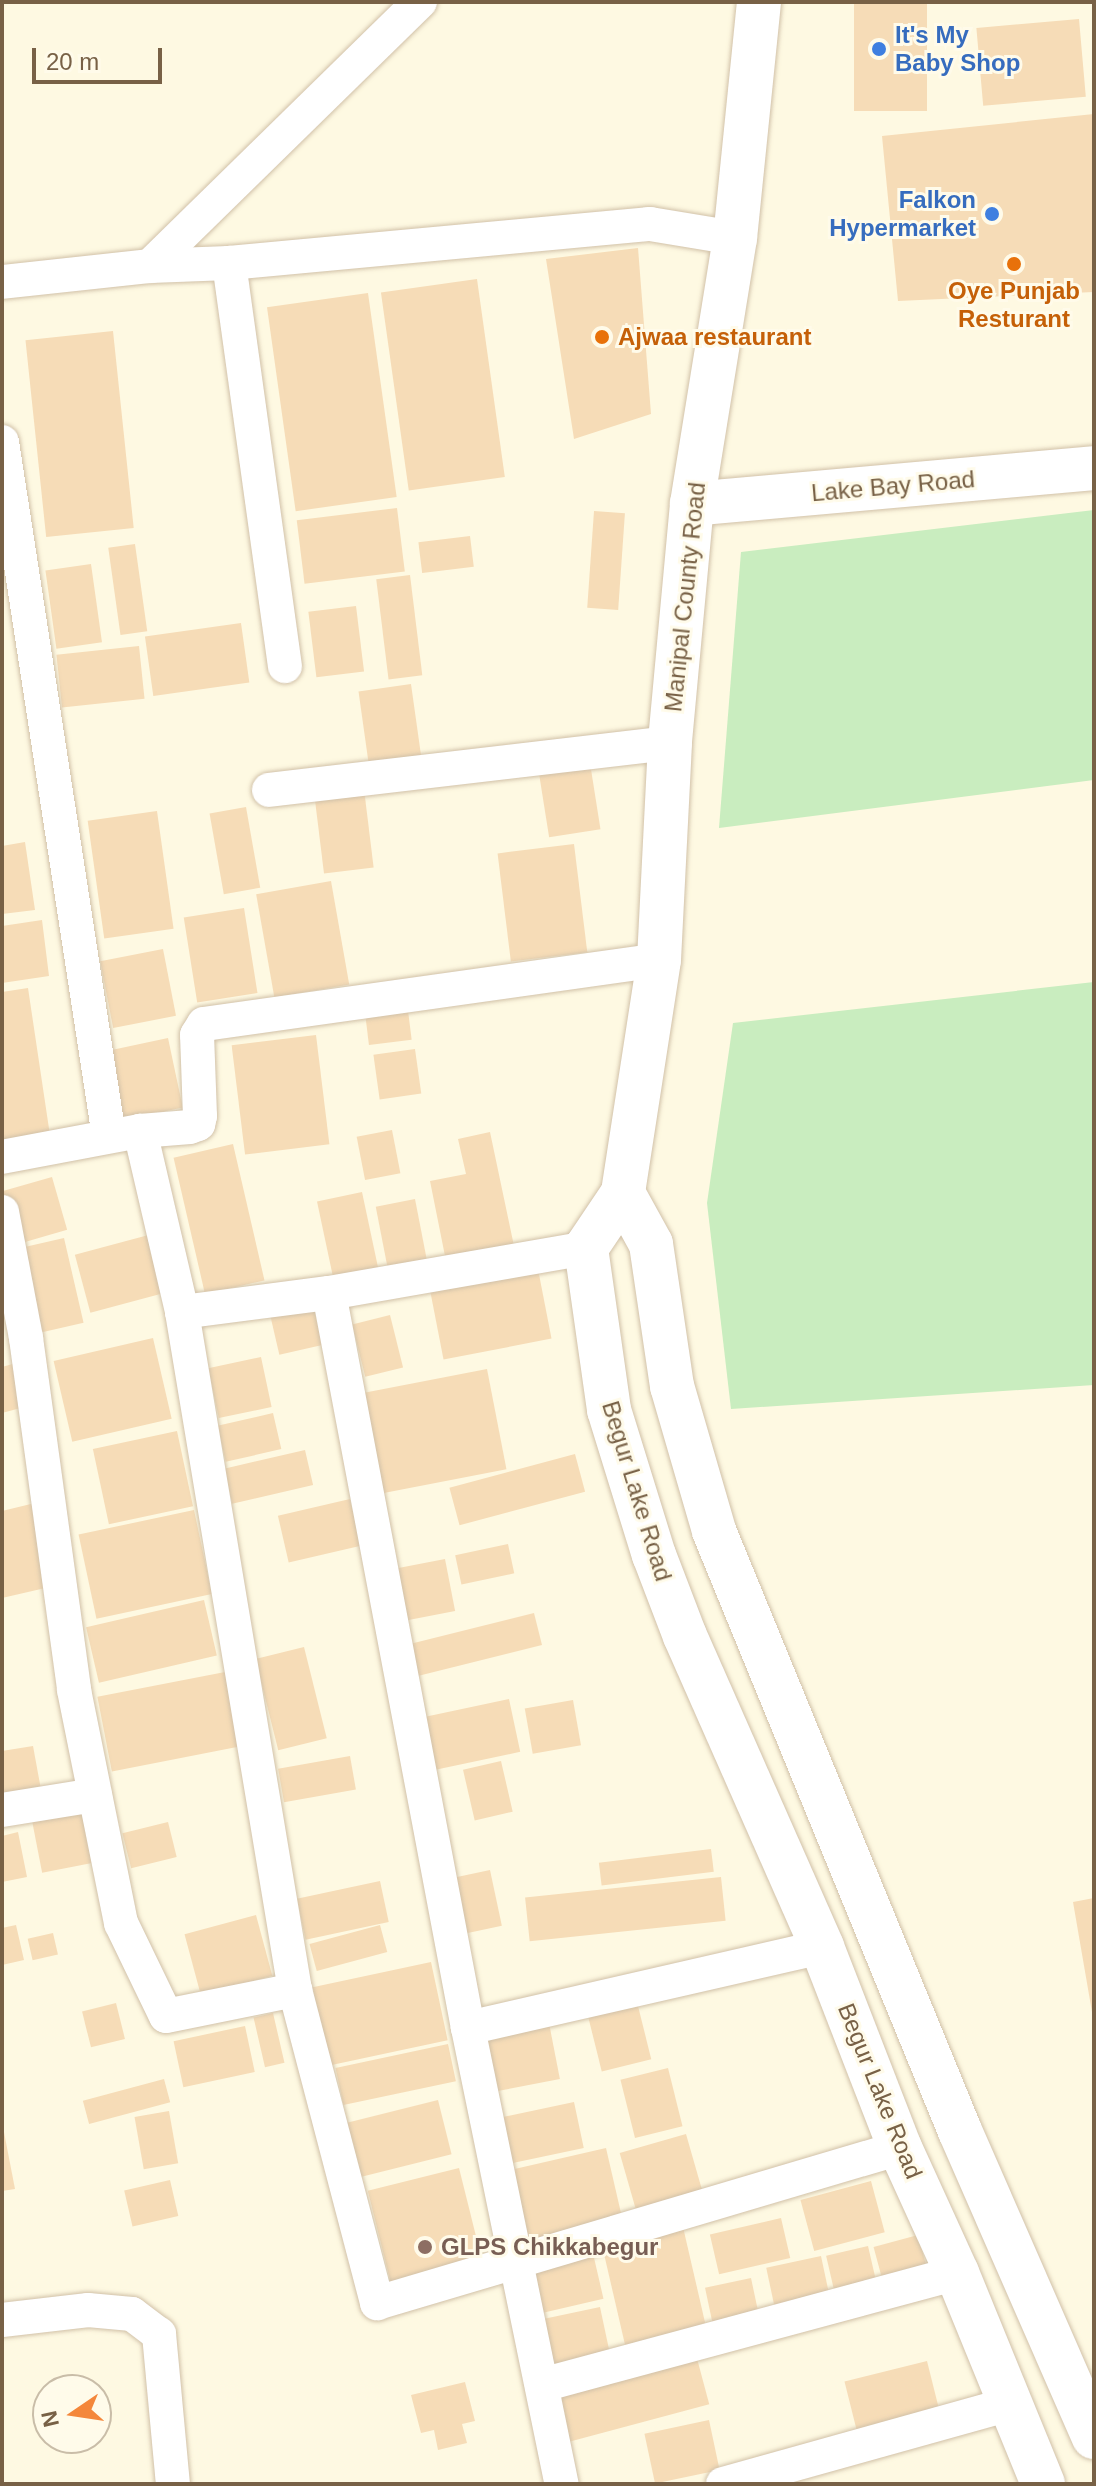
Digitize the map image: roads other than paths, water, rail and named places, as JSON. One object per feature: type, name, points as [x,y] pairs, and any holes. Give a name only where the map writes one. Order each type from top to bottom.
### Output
[{"type":"main road","name":"Manipal County Road","points":[[623,1193],[659,960],[670,743],[692,504],[735,238],[759,2]]},
{"type":"main road","name":"Lake Bay Road","points":[[692,504],[1094,468]]},
{"type":"main road","points":[[586,1248],[623,1193],[651,1244],[672,1386],[714,1531],[960,2131],[1094,2437]]},
{"type":"main road","name":"Begur Lake Road","points":[[586,1248],[609,1410],[654,1555],[685,1636],[829,1963],[900,2148],[957,2273],[1043,2484]]},
{"type":"main road","points":[[829,1963],[888,1956]]},
{"type":"street","points":[[150,266],[420,2]]},
{"type":"street","points":[[2,282],[150,266],[229,263],[650,224],[735,238]]},
{"type":"street","points":[[229,263],[285,666]]},
{"type":"street","points":[[2,442],[125,1134],[182,1312],[295,1990],[377,2303],[900,2148]]},
{"type":"street","points":[[269,790],[420,775],[670,743]]},
{"type":"street","points":[[2,1157],[198,1124],[197,1035],[198,1028],[204,1024],[659,960]]},
{"type":"street","points":[[2,1212],[26,1338],[74,1690],[121,1923],[166,2016],[295,1990]]},
{"type":"street","points":[[182,1312],[329,1293],[586,1248]]},
{"type":"street","points":[[329,1293],[468,2028],[562,2484]]},
{"type":"street","points":[[2,1810],[95,1795]]},
{"type":"street","points":[[468,2028],[829,1963]]},
{"type":"street","points":[[542,2385],[957,2273]]},
{"type":"street","points":[[2,2320],[88,2310],[132,2314],[159,2334],[173,2484]]},
{"type":"street","points":[[723,2484],[1010,2404]]},
{"type":"place","name":"It's My Baby Shop","points":[[879,49]]},
{"type":"place","name":"Falkon Hypermarket","points":[[992,214]]},
{"type":"place","name":"Oye Punjab Resturant","points":[[1014,264]]},
{"type":"place","name":"Ajwaa restaurant","points":[[602,337]]},
{"type":"place","name":"GLPS Chikkabegur","points":[[425,2247]]}]
